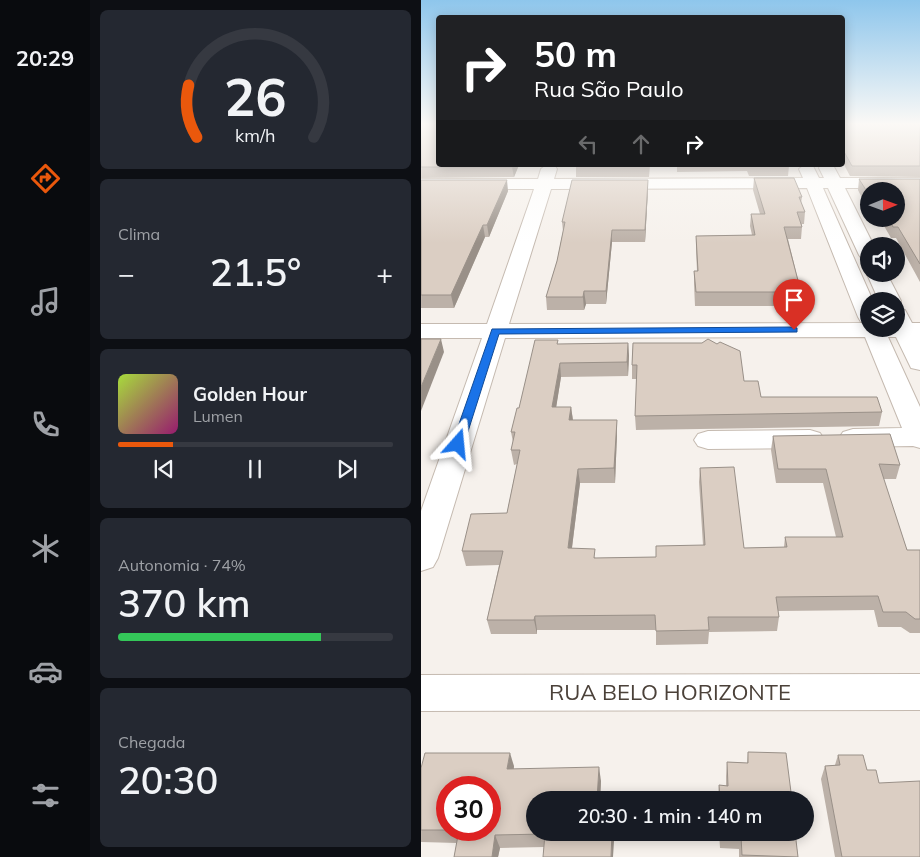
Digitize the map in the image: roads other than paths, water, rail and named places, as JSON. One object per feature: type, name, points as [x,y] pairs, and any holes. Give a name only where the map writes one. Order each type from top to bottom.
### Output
[{"type":"street","points":[[806,167],[860,296]]},
{"type":"street","points":[[827,167],[860,237]]},
{"type":"street","points":[[421,558],[547,175]]},
{"type":"street","points":[[421,184],[547,175],[813,183],[920,183]]},
{"type":"street","points":[[907,324],[920,363]]},
{"type":"street","points":[[421,331],[860,325]]},
{"type":"street","points":[[708,440],[919,438],[877,337]]},
{"type":"street","name":"RUA BELO HORIZONTE","points":[[421,693],[920,692]]}]
